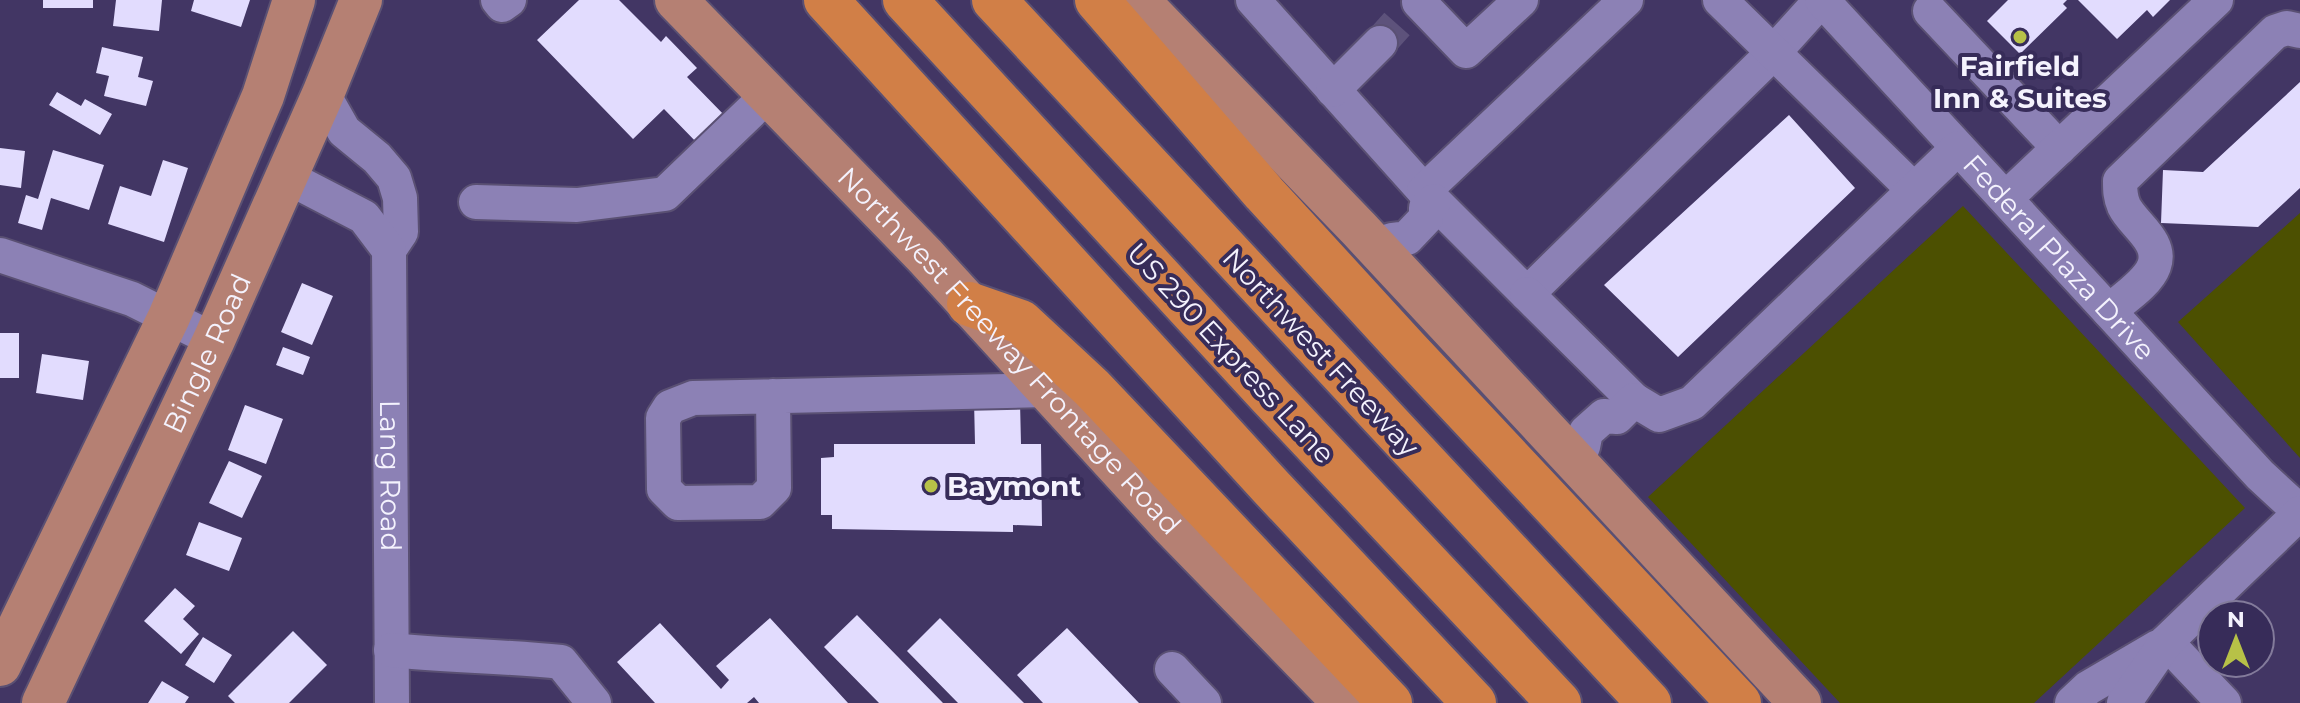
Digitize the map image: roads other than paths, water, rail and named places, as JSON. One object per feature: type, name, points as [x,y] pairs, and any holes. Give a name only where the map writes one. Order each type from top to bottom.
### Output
[{"type":"highway","points":[[826,0],[1270,486],[1474,703]]},
{"type":"highway","name":"US 290 Express Lane","points":[[905,0],[1269,395],[1559,703]]},
{"type":"highway","name":"Northwest Freeway","points":[[994,0],[1649,703]]},
{"type":"highway","points":[[1097,0],[1264,193],[1739,703]]},
{"type":"highway","points":[[969,304],[1021,322],[1092,388],[1390,703]]},
{"type":"main road","name":"Bingle Road","points":[[0,665],[169,317],[263,96],[294,0]]},
{"type":"main road","points":[[285,176],[278,146],[301,0]]},
{"type":"main road","name":"Bingle Road","points":[[43,703],[214,340],[323,94],[361,0]]},
{"type":"main road","name":"Northwest Freeway Frontage Road","points":[[676,0],[969,304],[1171,525],[1344,703]]},
{"type":"main road","points":[[1138,0],[1385,245],[1577,453],[1800,703]]},
{"type":"street","points":[[498,0],[502,5],[509,0]]},
{"type":"street","points":[[1253,0],[1428,200],[1527,294],[1625,408],[1659,415],[1692,403],[1958,148]]},
{"type":"street","points":[[1333,90],[1404,17],[1466,51],[1521,0]]},
{"type":"street","points":[[1385,245],[1407,238],[1426,218],[1428,200],[1626,0]]},
{"type":"street","points":[[1720,0],[1914,190]]},
{"type":"street","points":[[1527,294],[1775,51],[1822,0]]},
{"type":"street","name":"Federal Plaza Drive","points":[[1822,0],[2260,475],[2300,512]]},
{"type":"street","points":[[2006,198],[2216,0]]},
{"type":"street","points":[[1930,11],[2059,148]]},
{"type":"street","points":[[2109,311],[2145,279],[2154,265],[2154,249],[2125,209],[2120,181],[2275,32],[2287,28],[2300,31]]},
{"type":"street","name":"Lang Road","points":[[323,94],[344,131],[389,170],[398,188],[401,232],[389,250],[392,703]]},
{"type":"street","points":[[476,202],[577,205],[665,194],[768,95]]},
{"type":"street","points":[[285,176],[364,217],[389,250]]},
{"type":"street","points":[[0,255],[132,299],[214,340]]},
{"type":"street","points":[[773,396],[1048,390]]},
{"type":"street","points":[[1577,453],[1599,449],[1619,430],[1625,408]]},
{"type":"street","points":[[2124,703],[2166,642],[2300,512]]},
{"type":"street","points":[[2166,642],[2212,699]]},
{"type":"street","points":[[2072,703],[2088,688],[2166,642]]},
{"type":"street","points":[[391,650],[452,657],[509,657],[561,662],[594,703]]},
{"type":"street","points":[[1172,669],[1204,703]]},
{"type":"tunnel","points":[[1380,43],[1397,24]]},
{"type":"place","name":"Fairfield Inn & Suites","points":[[2020,37]]},
{"type":"place","name":"Baymont","points":[[931,486]]}]
